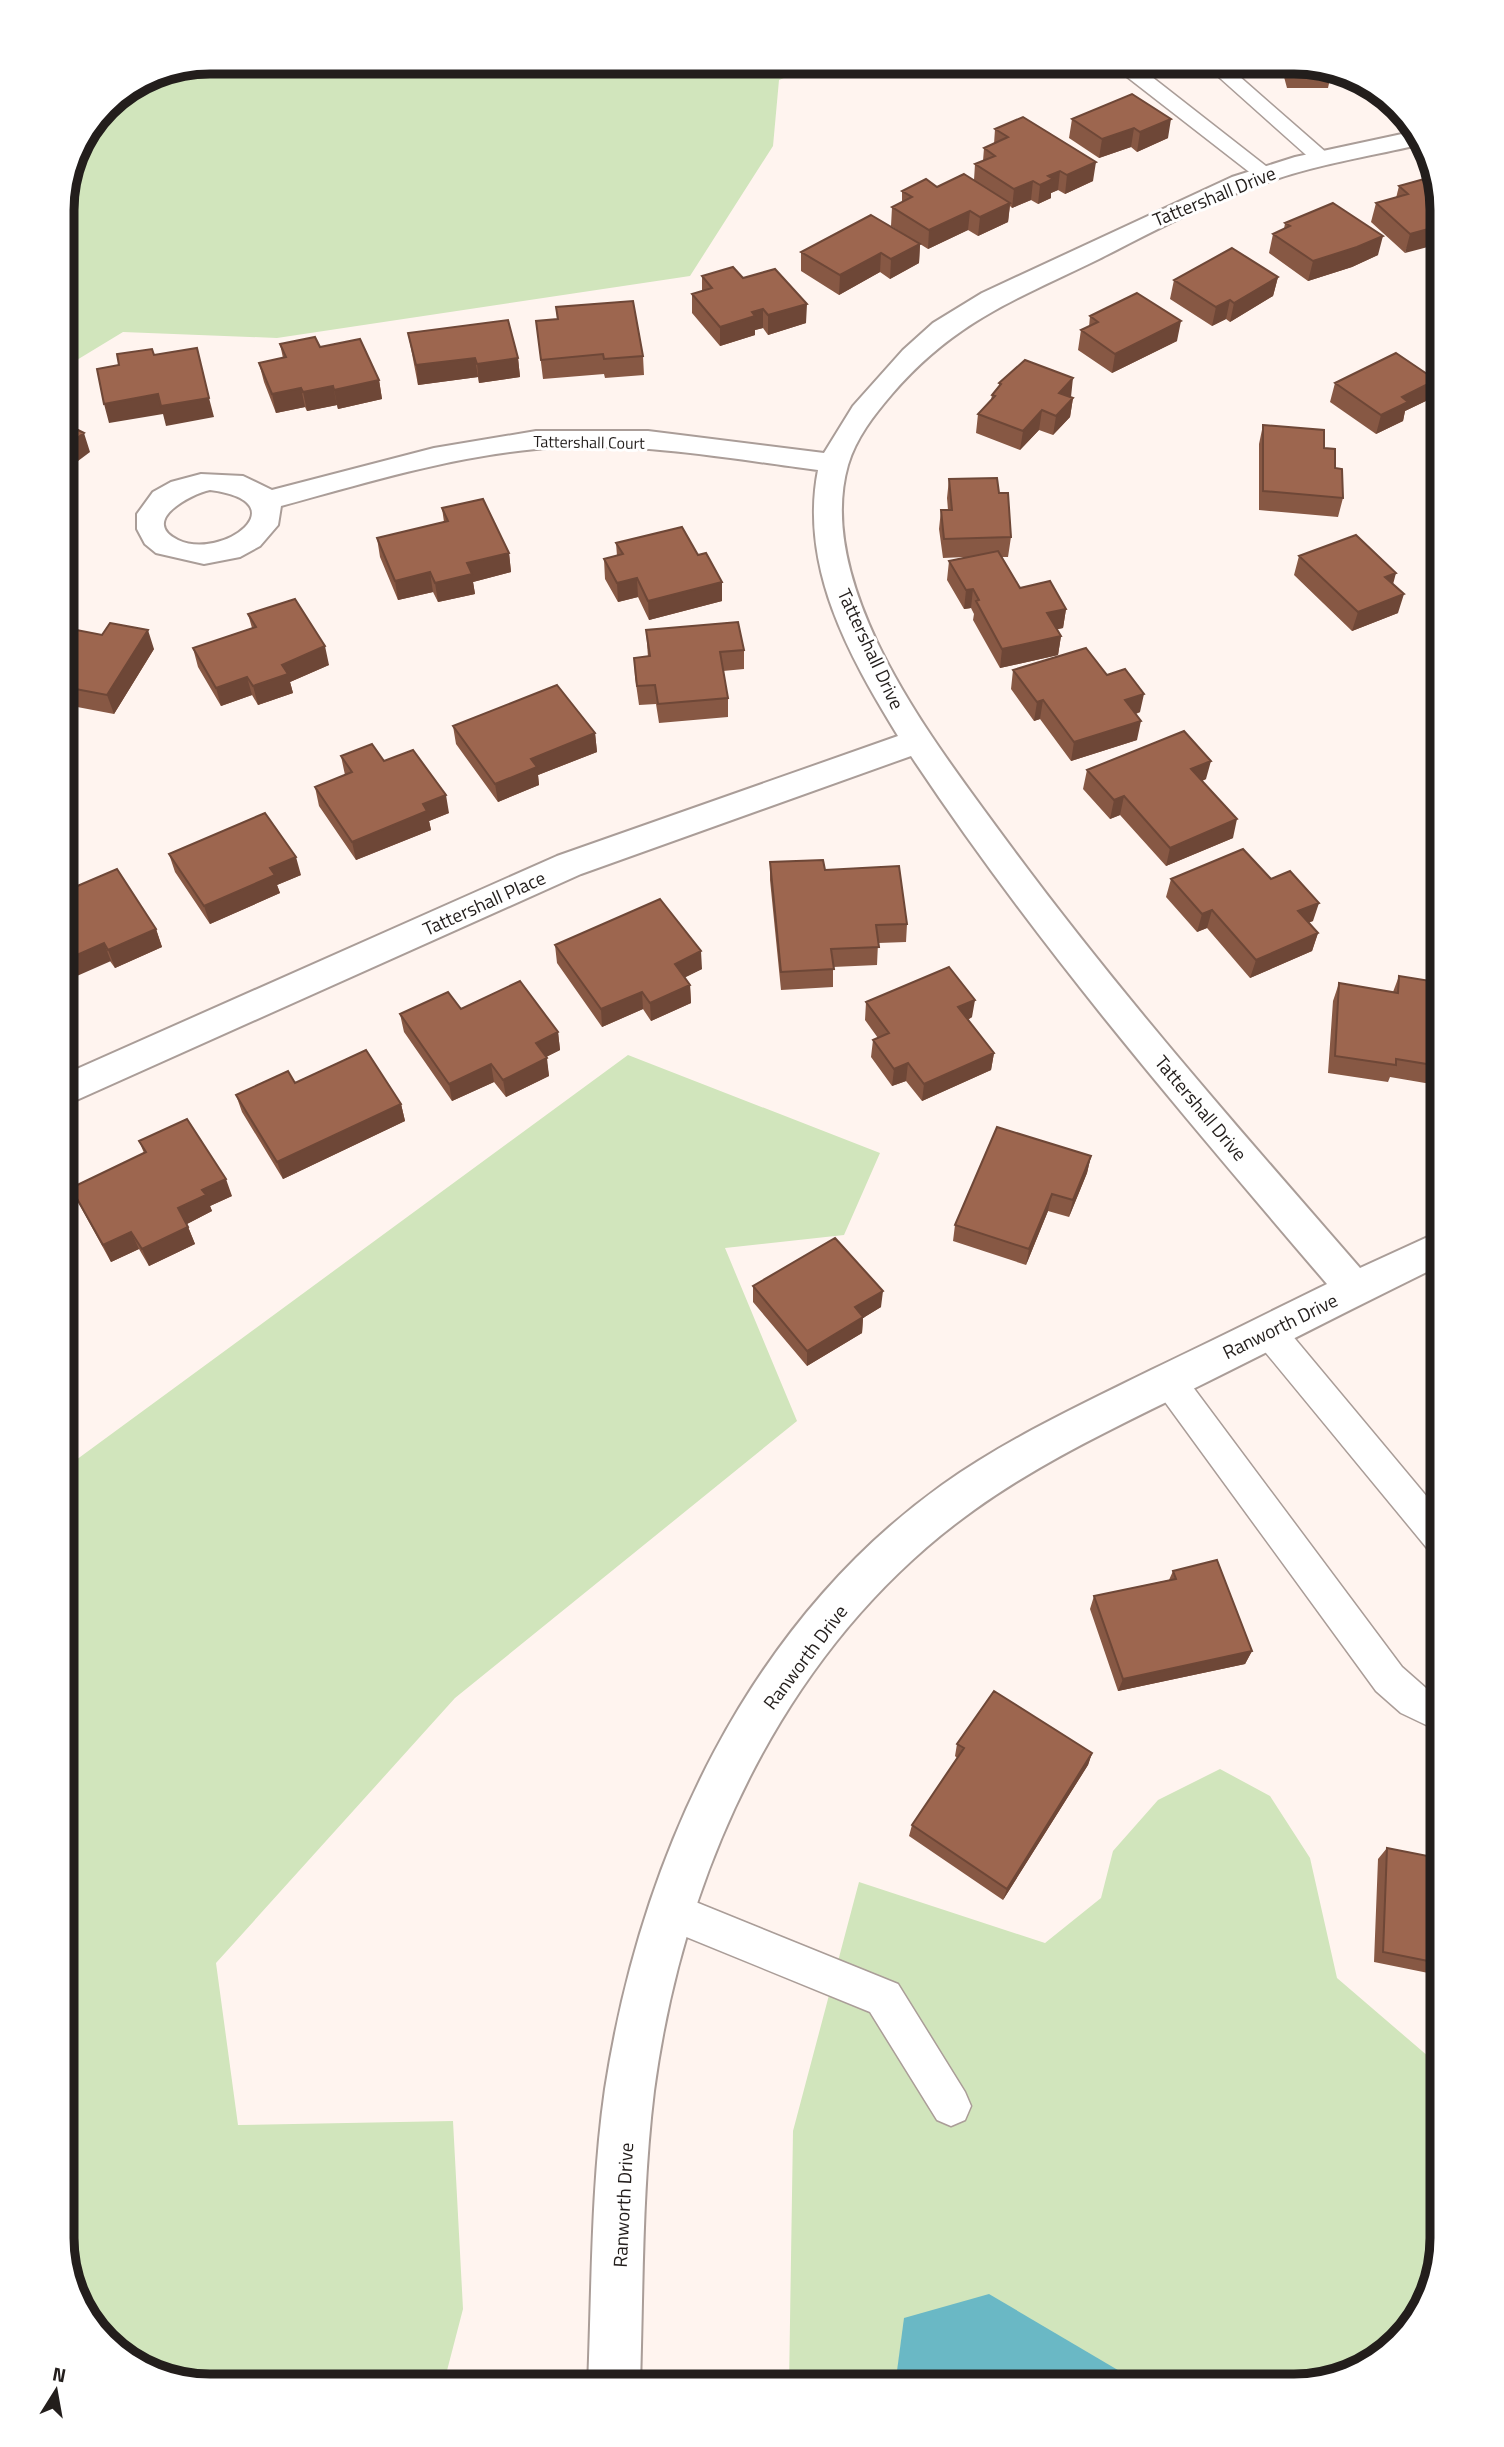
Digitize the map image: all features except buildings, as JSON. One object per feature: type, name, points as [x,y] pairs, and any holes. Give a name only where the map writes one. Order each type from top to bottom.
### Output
[{"type":"street","name":"Tattershall Drive","points":[[1356,1289],[1111,1003],[994,849],[917,741],[853,621],[837,577],[831,547],[829,500],[834,463],[856,424],[898,370],[959,318],[1141,227],[1264,174],[1321,158],[1411,139]]},
{"type":"street","name":"Tattershall Court","points":[[266,501],[457,452],[538,440],[615,440],[834,463]]},
{"type":"street","name":"Tattershall Place","points":[[74,1087],[569,865],[692,818],[791,788],[917,741]]},
{"type":"street","name":"Ranworth Drive","points":[[615,2373],[622,2187],[631,2081],[656,1956],[688,1858],[743,1744],[784,1678],[820,1629],[891,1553],[952,1502],[989,1477],[1169,1381],[1431,1252]]},
{"type":"lane","points":[[1135,74],[1264,174]]},
{"type":"lane","points":[[1226,74],[1321,158]]},
{"type":"lane","points":[[1269,1332],[1431,1528]]},
{"type":"lane","points":[[1169,1381],[1389,1679],[1414,1701],[1431,1710]]},
{"type":"lane","points":[[671,1911],[884,1998],[951,2106]]},
{"type":"green space","points":[[209,74],[794,74],[779,80],[773,146],[690,276],[277,338],[123,332],[74,362],[75,191],[84,157],[96,134],[120,107],[157,84],[183,76]]},
{"type":"green space","points":[[628,1055],[880,1153],[844,1235],[725,1248],[797,1421],[455,1698],[216,1963],[238,2125],[453,2121],[463,2309],[446,2373],[183,2371],[149,2360],[134,2351],[107,2327],[87,2298],[76,2264],[74,2238],[74,1461]]},
{"type":"green space","points":[[1220,1769],[1270,1796],[1310,1858],[1337,1978],[1431,2059],[1431,2238],[1423,2281],[1408,2313],[1384,2340],[1355,2360],[1330,2369],[1295,2374],[789,2374],[793,2131],[859,1882],[1045,1943],[1101,1898],[1113,1851],[1158,1800]]},
{"type":"water","points":[[989,2294],[1124,2374],[897,2374],[904,2318]]}]
